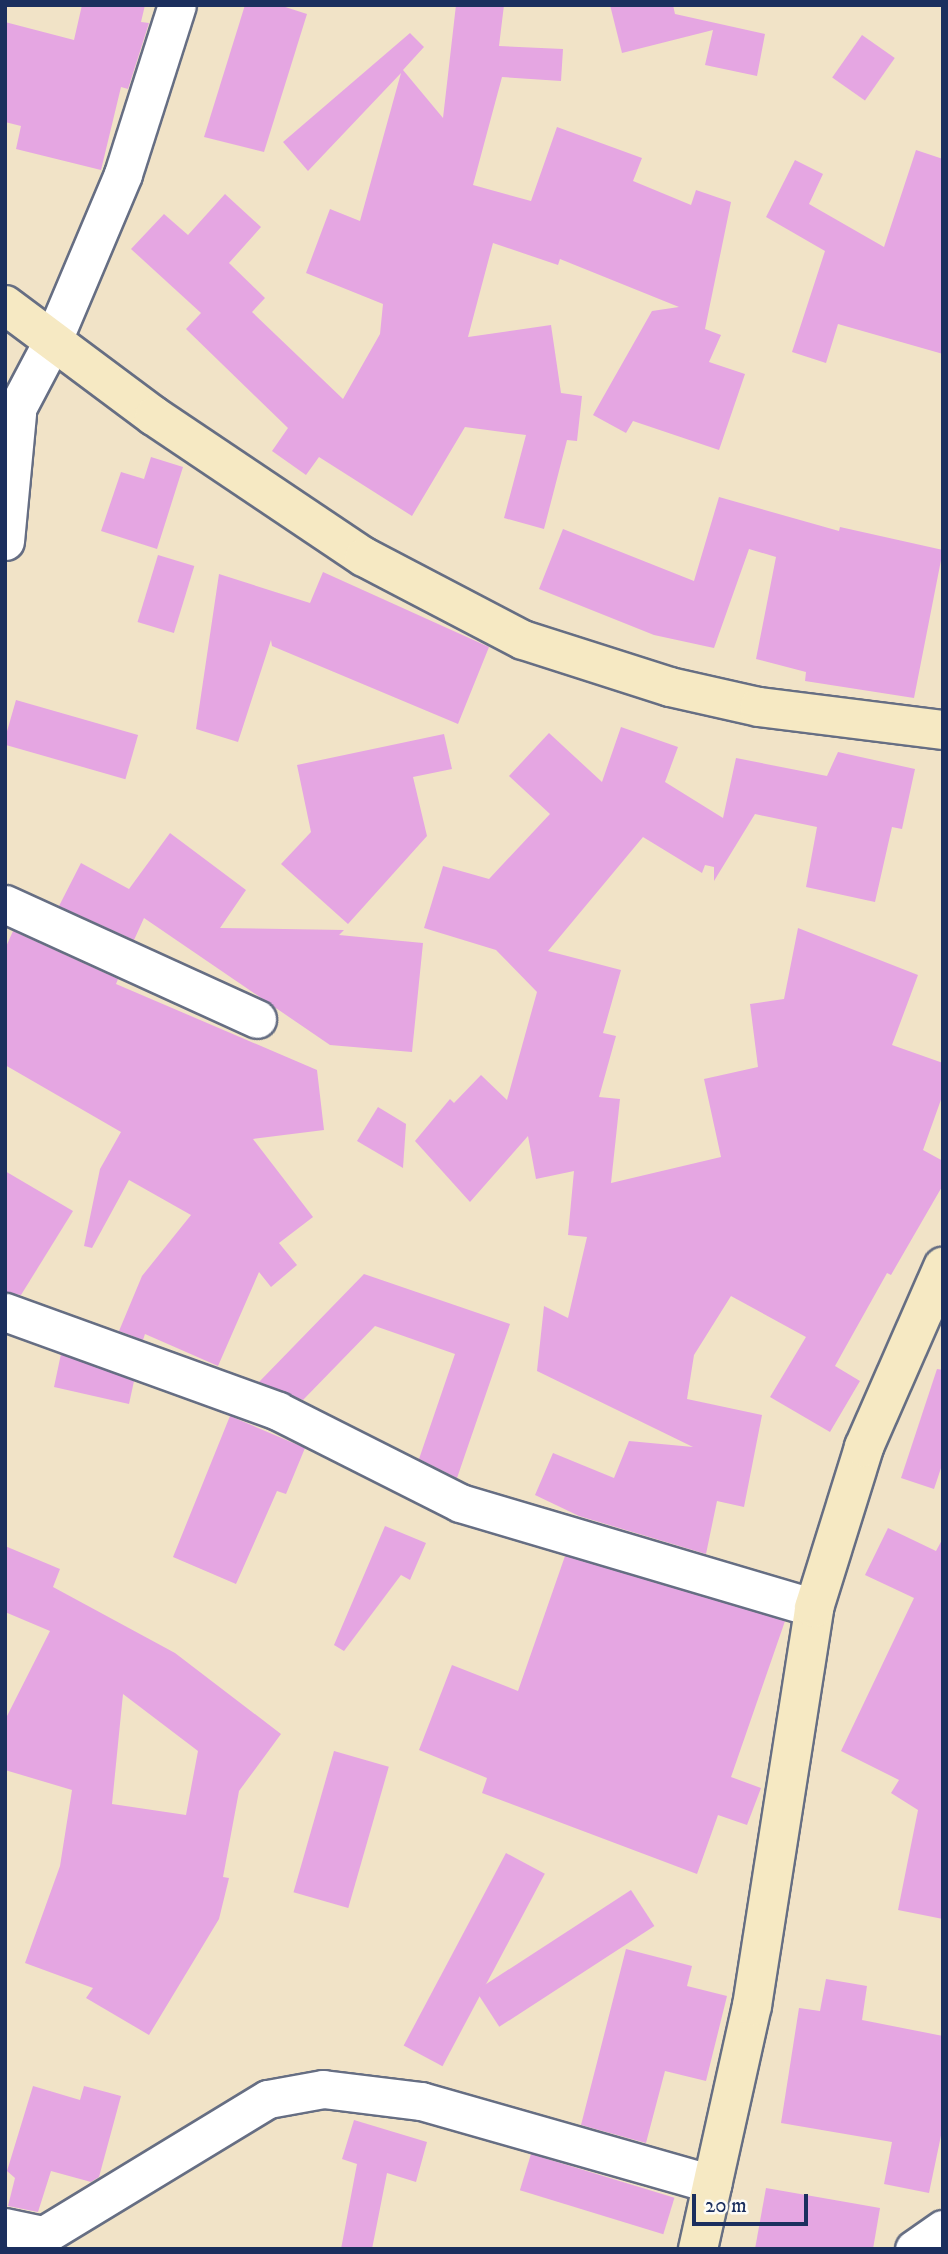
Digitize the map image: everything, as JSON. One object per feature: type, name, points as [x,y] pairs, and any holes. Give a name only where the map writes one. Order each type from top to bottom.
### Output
[{"type":"street","points":[[5,541],[11,422],[53,340],[123,174],[177,5]]},
{"type":"street","points":[[5,306],[154,416],[364,557],[523,640],[670,687],[759,707],[943,730]]},
{"type":"street","points":[[5,904],[257,1018]]},
{"type":"street","points":[[698,2249],[752,2006],[814,1608],[864,1447],[943,1267]]},
{"type":"street","points":[[5,1312],[278,1411],[460,1503],[814,1608]]},
{"type":"street","points":[[5,2227],[44,2235],[268,2099],[323,2089],[421,2101],[712,2184]]},
{"type":"street","points":[[914,2249],[943,2229]]},
{"type":"building","points":[[82,5],[145,5],[141,22],[149,23],[128,89],[121,87],[101,170],[16,149],[21,126],[5,122],[5,22],[74,40]]},
{"type":"building","points":[[245,5],[279,5],[307,14],[264,152],[204,137]]},
{"type":"building","points":[[456,5],[504,5],[499,46],[563,49],[561,81],[502,77],[473,185],[531,201],[557,127],[642,158],[633,181],[691,205],[696,190],[731,202],[705,329],[721,335],[709,362],[745,374],[719,450],[633,421],[626,433],[593,415],[652,311],[679,307],[560,259],[558,265],[493,243],[468,337],[551,325],[561,393],[582,396],[577,441],[567,440],[544,529],[504,518],[526,435],[465,427],[412,516],[319,457],[306,475],[272,451],[288,428],[186,329],[201,313],[131,249],[164,214],[188,235],[225,194],[261,227],[229,263],[265,298],[252,312],[343,399],[380,334],[383,304],[306,273],[330,209],[360,221],[401,73],[308,171],[283,142],[410,33],[424,47],[403,70],[443,118]]},
{"type":"building","points":[[610,5],[673,5],[675,14],[765,34],[757,76],[705,65],[713,30],[622,53]]},
{"type":"building","points":[[862,35],[895,58],[865,101],[832,78]]},
{"type":"building","points":[[916,150],[943,159],[943,354],[838,324],[826,363],[792,352],[825,251],[766,217],[795,160],[823,174],[809,204],[884,247]]},
{"type":"building","points":[[151,457],[183,467],[157,549],[101,531],[121,472],[144,479]]},
{"type":"building","points":[[719,497],[839,531],[840,527],[943,550],[914,698],[805,681],[806,672],[756,659],[776,557],[749,549],[714,648],[654,635],[539,589],[563,529],[694,581]]},
{"type":"building","points":[[158,555],[194,566],[174,633],[138,622]]},
{"type":"building","points":[[323,572],[489,647],[458,724],[272,646],[271,640],[238,742],[196,729],[219,574],[310,603]]},
{"type":"building","points":[[16,700],[138,735],[125,779],[5,745]]},
{"type":"building","points":[[621,727],[678,747],[665,782],[723,818],[736,758],[827,776],[838,752],[915,769],[902,829],[892,827],[875,902],[806,887],[817,827],[755,814],[714,881],[714,867],[705,865],[702,873],[643,837],[548,951],[621,970],[603,1033],[616,1036],[599,1097],[620,1099],[611,1183],[721,1157],[704,1079],[758,1067],[750,1004],[784,999],[798,928],[918,975],[892,1045],[943,1063],[943,1094],[923,1150],[943,1161],[943,1185],[891,1275],[887,1273],[835,1366],[860,1381],[830,1432],[770,1397],[806,1337],[731,1296],[694,1355],[687,1399],[762,1415],[744,1507],[717,1501],[706,1554],[579,1516],[535,1495],[553,1453],[614,1478],[629,1441],[693,1447],[537,1371],[544,1306],[568,1318],[587,1237],[568,1235],[574,1171],[536,1179],[528,1136],[470,1202],[415,1141],[450,1099],[454,1103],[481,1075],[507,1100],[537,992],[496,950],[424,928],[443,866],[489,879],[550,814],[509,776],[549,733],[602,782]]},
{"type":"building","points":[[444,734],[452,769],[413,777],[427,836],[348,924],[281,864],[311,832],[297,765]]},
{"type":"building","points":[[170,833],[246,890],[220,928],[344,930],[339,935],[423,943],[412,1052],[330,1045],[144,918],[134,940],[59,906],[81,863],[129,889]]},
{"type":"building","points":[[13,931],[118,979],[116,984],[317,1070],[324,1130],[253,1139],[313,1217],[279,1243],[297,1265],[271,1287],[259,1272],[218,1366],[145,1334],[143,1340],[119,1331],[142,1276],[191,1215],[129,1180],[92,1248],[84,1246],[100,1169],[121,1132],[5,1065],[5,949]]},
{"type":"building","points":[[378,1107],[406,1124],[403,1168],[357,1141]]},
{"type":"building","points":[[5,1171],[73,1211],[21,1295],[5,1292]]},
{"type":"building","points":[[364,1274],[510,1324],[457,1478],[419,1459],[455,1354],[375,1326],[303,1400],[259,1382]]},
{"type":"building","points":[[61,1354],[134,1381],[129,1404],[54,1387]]},
{"type":"building","points":[[937,1369],[943,1370],[943,1462],[934,1489],[901,1478]]},
{"type":"building","points":[[230,1416],[305,1448],[286,1494],[277,1491],[236,1584],[173,1557]]},
{"type":"building","points":[[385,1526],[426,1543],[410,1580],[401,1575],[344,1651],[334,1645]]},
{"type":"building","points":[[888,1528],[936,1551],[943,1538],[943,1919],[898,1910],[918,1810],[891,1793],[899,1780],[841,1751],[914,1598],[865,1575]]},
{"type":"building","points":[[5,1546],[60,1569],[53,1587],[175,1653],[281,1734],[239,1791],[223,1877],[229,1878],[219,1919],[149,2035],[86,1998],[93,1988],[25,1963],[60,1866],[72,1790],[5,1770],[5,1720],[50,1631],[5,1612]],"holes":[[[123,1694],[198,1751],[186,1815],[112,1804]]]},
{"type":"building","points":[[565,1556],[785,1621],[731,1777],[761,1788],[747,1825],[718,1815],[697,1874],[482,1793],[487,1778],[419,1750],[452,1665],[518,1691]]},
{"type":"building","points":[[334,1751],[389,1767],[348,1908],[293,1892]]},
{"type":"building","points":[[506,1853],[545,1874],[443,2066],[404,2045]]},
{"type":"building","points":[[631,1890],[654,1926],[499,2027],[476,1991]]},
{"type":"building","points":[[626,1949],[692,1966],[687,1986],[727,1996],[706,2081],[665,2071],[646,2143],[581,2125]]},
{"type":"building","points":[[826,1979],[867,1986],[862,2020],[943,2036],[943,2126],[929,2193],[884,2184],[892,2142],[781,2123],[799,2008],[820,2011]]},
{"type":"building","points":[[33,2086],[80,2100],[84,2086],[121,2096],[99,2177],[91,2182],[51,2171],[38,2212],[8,2206],[15,2178],[7,2171]]},
{"type":"building","points":[[354,2120],[427,2142],[416,2182],[387,2173],[372,2249],[341,2249],[357,2164],[342,2159]]},
{"type":"building","points":[[531,2154],[674,2198],[663,2234],[520,2190]]},
{"type":"building","points":[[766,2188],[880,2208],[873,2249],[755,2249]]}]
